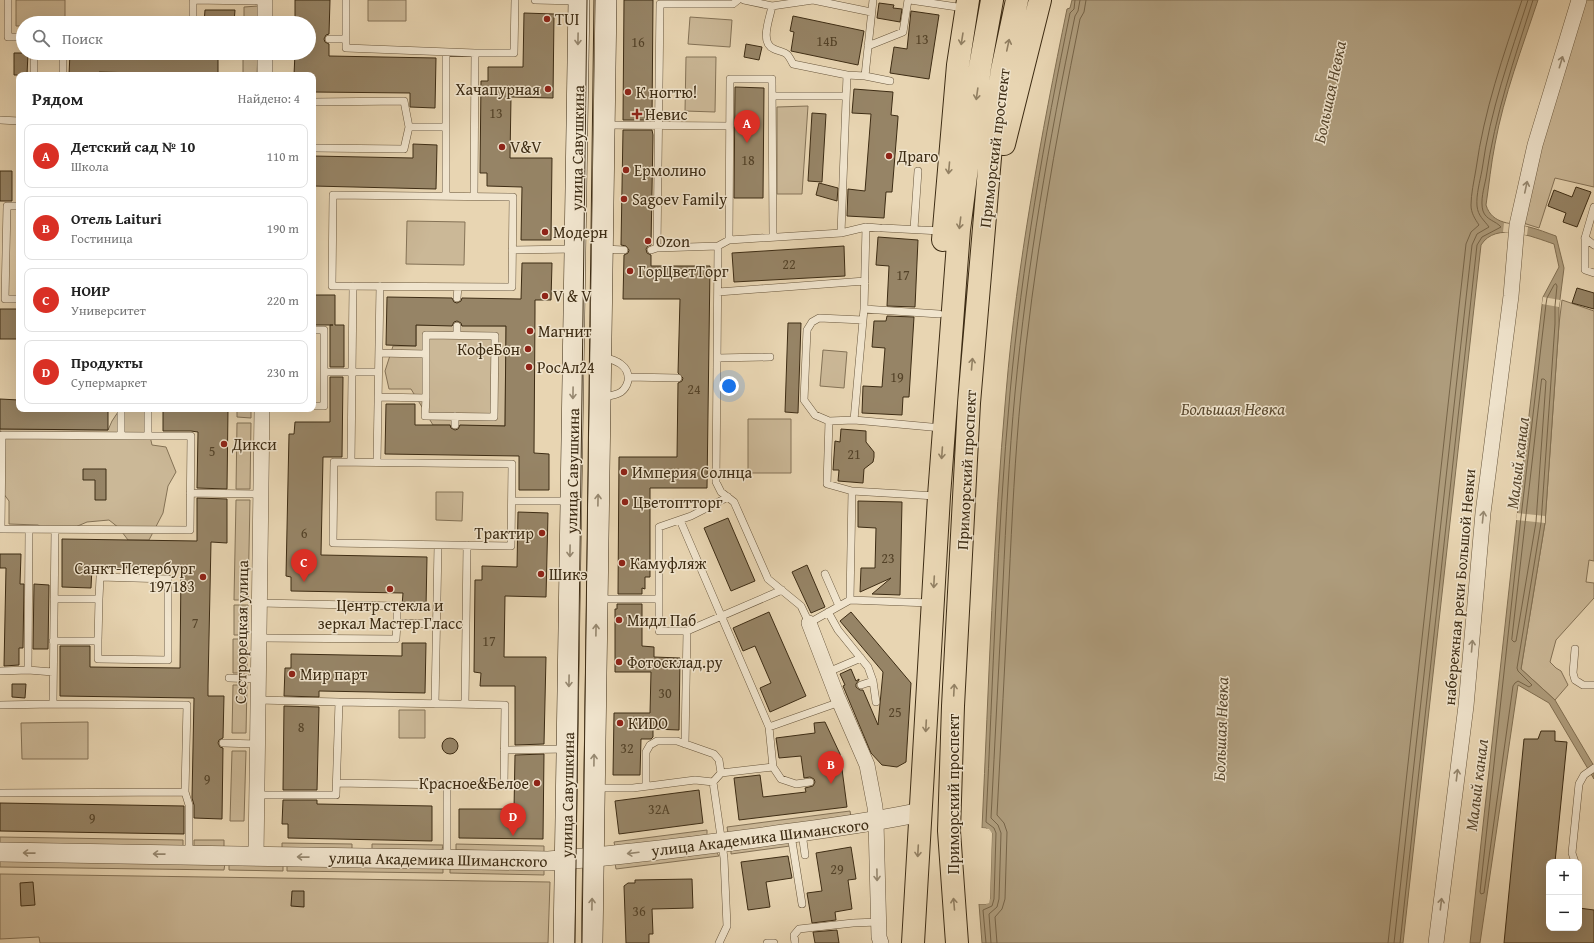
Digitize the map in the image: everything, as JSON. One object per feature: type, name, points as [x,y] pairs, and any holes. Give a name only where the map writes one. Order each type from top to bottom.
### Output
[{"type":"main road","name":"улица Савушкина","points":[[592,943],[606,0]]},
{"type":"main road","name":"Приморский проспект","points":[[913,943],[938,496],[958,230],[980,67],[992,0]]},
{"type":"main road","name":"Приморский проспект","points":[[957,943],[949,831],[953,721],[969,410],[992,138],[1002,70],[1017,0]]},
{"type":"main road","points":[[984,222],[1040,0]]},
{"type":"main road","name":"улица Савушкина","points":[[564,943],[579,1]]},
{"type":"main road","points":[[947,372],[937,341],[944,231],[958,65],[968,4]]},
{"type":"street","name":"набережная реки Большой Невки","points":[[1436,943],[1466,706],[1483,513],[1511,296],[1517,229],[1535,145],[1579,0]]},
{"type":"street","points":[[265,1],[265,16]]},
{"type":"street","points":[[265,60],[265,72]]},
{"type":"street","name":"Сестрорецкая улица","points":[[256,856],[262,412]]},
{"type":"street","points":[[809,622],[867,765],[875,807],[878,922],[881,943]]},
{"type":"street","name":"улица Академика Шиманского","points":[[0,852],[548,861],[593,858],[876,822],[920,812]]},
{"type":"lane","points":[[8,0],[8,37],[16,37]]},
{"type":"lane","points":[[193,16],[193,0],[265,1]]},
{"type":"lane","points":[[346,0],[346,48],[475,53],[514,53],[515,0]]},
{"type":"lane","points":[[535,0],[579,1]]},
{"type":"lane","points":[[738,0],[733,4],[660,4],[654,249],[718,246],[729,240],[841,233],[866,228],[944,231]]},
{"type":"lane","points":[[744,0],[772,6],[813,0],[871,12]]},
{"type":"lane","points":[[865,76],[873,0]]},
{"type":"lane","points":[[868,46],[903,32],[909,0],[968,4]]},
{"type":"lane","points":[[772,6],[766,38],[768,44],[773,49],[783,51],[790,57],[793,64],[847,75],[865,76],[890,81]]},
{"type":"lane","points":[[329,39],[346,39]]},
{"type":"lane","points":[[446,52],[446,196]]},
{"type":"lane","points":[[474,196],[475,53]]},
{"type":"lane","points":[[34,60],[34,72]]},
{"type":"lane","points":[[63,60],[63,72]]},
{"type":"lane","points":[[841,233],[847,75]]},
{"type":"lane","points":[[729,240],[730,79],[772,79],[774,237]]},
{"type":"lane","points":[[772,96],[846,96]]},
{"type":"lane","points":[[316,102],[404,101],[409,128],[404,149],[316,148]]},
{"type":"lane","points":[[0,120],[16,121]]},
{"type":"lane","points":[[604,125],[730,126]]},
{"type":"lane","points":[[409,128],[446,127]]},
{"type":"lane","points":[[914,229],[918,171]]},
{"type":"lane","points":[[332,195],[474,196],[513,197],[512,287],[332,286],[332,195]]},
{"type":"lane","points":[[16,206],[7,206],[5,299],[16,299]]},
{"type":"lane","points":[[1594,207],[1585,238],[1585,270],[1594,273]]},
{"type":"lane","points":[[854,420],[864,309],[866,228]]},
{"type":"lane","points":[[1585,238],[1594,245]]},
{"type":"lane","points":[[718,246],[716,482],[721,492],[734,502],[768,579],[801,606],[809,622],[850,600],[933,604]]},
{"type":"lane","points":[[512,250],[575,249]]},
{"type":"lane","points":[[602,249],[624,250]]},
{"type":"lane","points":[[718,292],[865,281]]},
{"type":"lane","points":[[351,462],[353,286]]},
{"type":"lane","points":[[377,462],[380,286]]},
{"type":"lane","points":[[457,298],[458,287]]},
{"type":"lane","points":[[864,309],[939,314]]},
{"type":"lane","points":[[863,320],[819,318],[812,322],[807,330],[804,400],[815,415],[829,421],[854,420],[944,428]]},
{"type":"lane","points":[[457,326],[457,335]]},
{"type":"lane","points":[[316,330],[324,330],[324,406],[316,406]]},
{"type":"lane","points":[[426,335],[457,335],[495,336],[494,417],[425,416],[426,335]]},
{"type":"lane","points":[[379,353],[426,354]]},
{"type":"lane","points":[[600,357],[613,359],[622,364],[628,377],[627,386],[621,392],[600,398]]},
{"type":"lane","points":[[718,358],[770,357]]},
{"type":"lane","points":[[324,372],[378,372]]},
{"type":"lane","points":[[628,377],[678,378]]},
{"type":"lane","points":[[709,378],[717,378]]},
{"type":"lane","points":[[378,397],[426,398]]},
{"type":"lane","points":[[121,412],[121,436]]},
{"type":"lane","points":[[148,412],[148,436]]},
{"type":"lane","points":[[455,416],[455,425]]},
{"type":"lane","points":[[829,421],[827,484],[852,491],[938,496]]},
{"type":"lane","points":[[2,435],[148,436],[191,436],[190,530],[1,529],[2,435]]},
{"type":"lane","points":[[454,464],[455,455]]},
{"type":"lane","points":[[334,462],[351,462],[512,464],[511,546],[333,543],[334,462]]},
{"type":"lane","points":[[850,600],[852,491]]},
{"type":"lane","points":[[190,493],[262,494]]},
{"type":"lane","points":[[728,497],[691,516],[659,527],[659,631],[687,631],[782,590]]},
{"type":"lane","points":[[512,501],[571,501]]},
{"type":"lane","points":[[680,520],[768,727],[773,767],[781,779],[796,784],[810,782]]},
{"type":"lane","points":[[28,670],[29,530]]},
{"type":"lane","points":[[53,704],[55,530]]},
{"type":"lane","points":[[435,704],[438,545]]},
{"type":"lane","points":[[465,704],[468,545]]},
{"type":"lane","points":[[825,574],[839,606]]},
{"type":"lane","points":[[100,577],[168,579],[168,660],[98,659],[99,599],[100,577]]},
{"type":"lane","points":[[54,599],[99,599]]},
{"type":"lane","points":[[597,600],[659,599]]},
{"type":"lane","points":[[259,638],[396,639],[397,623],[397,606],[260,603]]},
{"type":"lane","points":[[828,612],[838,630],[868,667],[873,681],[876,702]]},
{"type":"lane","points":[[397,623],[437,624]]},
{"type":"lane","points":[[685,744],[687,631]]},
{"type":"lane","points":[[53,641],[98,641]]},
{"type":"lane","points":[[1575,649],[1573,673],[1575,680],[1583,685],[1594,685]]},
{"type":"lane","points":[[828,672],[861,658]]},
{"type":"lane","points":[[129,659],[129,667]]},
{"type":"lane","points":[[0,671],[28,670],[53,672]]},
{"type":"lane","points":[[229,678],[259,679]]},
{"type":"lane","points":[[861,685],[873,681]]},
{"type":"lane","points":[[768,727],[840,697]]},
{"type":"lane","points":[[258,700],[505,705],[504,786],[337,783]]},
{"type":"lane","points":[[0,705],[129,701],[187,705],[190,742],[185,792],[189,805],[189,855]]},
{"type":"lane","points":[[257,795],[336,795],[339,702]]},
{"type":"lane","points":[[646,786],[646,752],[650,745],[657,741],[677,741],[714,754],[719,760],[721,773]]},
{"type":"lane","points":[[223,743],[258,744]]},
{"type":"lane","points":[[504,750],[568,749]]},
{"type":"lane","points":[[719,943],[727,926],[724,858],[713,782],[721,773],[773,767]]},
{"type":"lane","points":[[1574,859],[1572,853],[1579,784],[1584,775],[1594,768]]},
{"type":"lane","points":[[594,788],[633,788],[695,780],[713,782]]},
{"type":"lane","points":[[447,785],[447,860]]},
{"type":"lane","points":[[0,793],[185,792]]},
{"type":"lane","points":[[796,832],[805,855]]},
{"type":"lane","points":[[796,832],[802,904]]},
{"type":"lane","points":[[795,943],[794,935],[799,929],[853,923],[878,922]]},
{"type":"lane","points":[[767,943],[774,943]]},
{"type":"shaded area","points":[[16,0],[65,0],[65,16],[16,16]]},
{"type":"shaded area","points":[[368,0],[406,0],[406,21],[368,21]]},
{"type":"shaded area","points":[[1584,0],[1594,0],[1594,187],[1555,178],[1539,228],[1520,222]]},
{"type":"shaded area","points":[[258,6],[258,16],[244,16],[244,7]]},
{"type":"shaded area","points":[[690,17],[732,20],[730,47],[688,44]]},
{"type":"shaded area","points":[[686,57],[716,57],[715,112],[685,111]]},
{"type":"shaded area","points":[[243,60],[258,60],[257,72],[243,72]]},
{"type":"shaded area","points":[[808,106],[802,194],[777,194],[777,107]]},
{"type":"shaded area","points":[[407,221],[465,222],[464,265],[406,264]]},
{"type":"shaded area","points":[[1562,300],[1594,311],[1594,561],[1589,560],[1586,582],[1594,583],[1594,598],[1556,640],[1550,662],[1561,671],[1568,685],[1555,700],[1521,669],[1545,523]]},
{"type":"shaded area","points":[[416,325],[506,326],[505,426],[433,425],[411,389],[389,389],[385,371],[393,346],[416,346]]},
{"type":"shaded area","points":[[823,350],[847,352],[844,388],[820,386]]},
{"type":"shaded area","points":[[118,412],[145,412],[152,445],[166,447],[176,472],[168,486],[163,513],[149,540],[128,540],[119,528],[109,520],[87,522],[73,528],[46,530],[38,525],[9,524],[9,501],[0,489],[0,429],[108,430]]},
{"type":"shaded area","points":[[237,412],[251,412],[251,418],[237,417]]},
{"type":"shaded area","points":[[748,419],[791,419],[791,473],[748,473]]},
{"type":"shaded area","points":[[237,423],[251,423],[250,489],[236,489]]},
{"type":"shaded area","points":[[436,492],[463,492],[462,521],[436,520]]},
{"type":"shaded area","points":[[236,500],[250,500],[248,600],[234,600]]},
{"type":"shaded area","points":[[234,605],[248,605],[248,635],[234,635]]},
{"type":"shaded area","points":[[233,639],[247,639],[247,673],[233,673]]},
{"type":"shaded area","points":[[233,685],[247,685],[246,733],[232,733]]},
{"type":"shaded area","points":[[399,710],[425,710],[425,738],[399,738]]},
{"type":"shaded area","points":[[88,722],[88,759],[22,759],[21,723]]},
{"type":"shaded area","points":[[232,751],[246,751],[244,821],[230,821]]},
{"type":"shaded area","points":[[850,811],[851,817],[728,833],[727,827]]},
{"type":"shaded area","points":[[707,830],[707,835],[615,847],[614,842]]},
{"type":"shaded area","points":[[0,837],[183,840],[183,846],[0,844]]},
{"type":"shaded area","points":[[194,840],[224,840],[224,847],[194,846]]},
{"type":"shaded area","points":[[790,841],[790,846],[731,854],[731,849]]},
{"type":"shaded area","points":[[282,843],[352,844],[352,849],[282,848]]},
{"type":"shaded area","points":[[372,844],[443,845],[442,850],[372,849]]},
{"type":"shaded area","points":[[456,844],[544,846],[544,852],[456,850]]},
{"type":"shaded area","points":[[715,850],[719,856],[616,869],[615,863]]},
{"type":"shaded area","points":[[0,860],[225,863],[224,870],[0,867]]},
{"type":"shaded area","points":[[229,863],[283,864],[283,871],[229,870]]},
{"type":"shaded area","points":[[287,864],[443,866],[443,873],[287,871]]},
{"type":"shaded area","points":[[450,866],[544,868],[544,875],[450,873]]},
{"type":"shaded area","points":[[0,874],[550,882],[548,943],[40,943],[39,937],[0,939]]},
{"type":"water","name":"Большая Невка","points":[[1072,0],[1538,0],[1503,108],[1494,152],[1486,205],[1489,212],[1498,220],[1532,228],[1556,236],[1564,268],[1559,307],[1545,523],[1521,669],[1555,700],[1594,766],[1594,779],[1549,703],[1518,685],[1480,943],[1470,943],[1517,517],[1543,297],[1559,267],[1554,244],[1526,235],[1505,232],[1488,238],[1481,245],[1403,943],[982,943],[979,904],[986,904],[990,899],[992,833],[986,828],[982,828],[995,556],[1006,393],[1023,248],[1031,200],[1067,9],[1070,8]]},
{"type":"pier","points":[[1504,223],[1528,227],[1527,235],[1503,232]]},
{"type":"pier","points":[[1543,297],[1560,300],[1559,307],[1542,304]]},
{"type":"pier","points":[[1517,513],[1545,516],[1545,523],[1516,520]]},
{"type":"pier","points":[[982,828],[989,829],[992,833],[990,899],[989,903],[986,904],[979,904],[979,902],[986,902],[988,899],[990,834],[988,830],[982,830]]},
{"type":"building","points":[[295,0],[330,0],[329,34],[326,35],[324,39],[325,42],[329,44],[329,56],[436,58],[435,108],[410,107],[410,93],[316,92],[316,72],[294,72],[295,60],[316,60],[316,16],[295,16]]},
{"type":"building","points":[[624,0],[653,0],[652,120],[623,120]]},
{"type":"building","points":[[879,3],[894,5],[893,8],[902,9],[900,22],[877,18]]},
{"type":"building","points":[[205,10],[235,10],[235,16],[205,16]]},
{"type":"building","points":[[911,11],[939,15],[929,79],[890,73],[894,47],[907,49]]},
{"type":"building","points":[[524,13],[554,14],[553,98],[511,97],[510,158],[552,158],[551,240],[521,240],[522,187],[487,186],[487,173],[480,173],[481,81],[488,81],[488,67],[523,67]]},
{"type":"building","points":[[793,16],[864,31],[858,65],[791,51],[794,32],[790,31]]},
{"type":"building","points":[[746,44],[762,47],[759,60],[744,57]]},
{"type":"building","points":[[14,53],[16,53],[16,60],[28,60],[27,72],[16,72],[16,75],[14,75]]},
{"type":"building","points":[[70,60],[218,60],[218,72],[69,72]]},
{"type":"building","points":[[735,87],[764,88],[763,198],[734,198]]},
{"type":"building","points":[[854,89],[893,92],[891,115],[898,116],[898,118],[892,192],[886,192],[884,218],[847,216],[848,189],[865,191],[871,114],[852,113]]},
{"type":"building","points":[[812,113],[826,114],[822,182],[808,181]]},
{"type":"building","points":[[623,130],[652,130],[651,245],[646,249],[647,253],[651,255],[651,266],[710,266],[707,488],[650,488],[650,577],[645,577],[645,589],[642,588],[642,594],[618,594],[619,457],[677,457],[678,383],[682,381],[683,378],[678,373],[680,299],[623,299],[624,255],[628,253],[629,250],[626,246],[621,245]]},
{"type":"building","points":[[413,144],[437,145],[436,189],[316,186],[316,156],[413,158]]},
{"type":"building","points":[[0,171],[12,171],[12,201],[0,201]]},
{"type":"building","points":[[819,183],[838,188],[837,201],[816,195]]},
{"type":"building","points":[[1576,187],[1591,192],[1577,227],[1563,222],[1566,213],[1548,206],[1554,190],[1572,197]]},
{"type":"building","points":[[878,237],[918,240],[915,307],[887,306],[889,266],[876,265]]},
{"type":"building","points":[[844,246],[845,276],[734,282],[732,253]]},
{"type":"building","points":[[522,263],[552,263],[551,300],[535,300],[534,453],[549,454],[549,490],[519,490],[519,456],[385,454],[386,404],[415,404],[415,425],[450,425],[451,428],[455,430],[458,429],[460,425],[505,426],[506,326],[462,326],[461,323],[457,321],[454,322],[452,326],[416,325],[416,346],[386,345],[387,297],[452,298],[454,302],[457,303],[461,301],[462,298],[521,299]]},
{"type":"building","points":[[1577,288],[1594,293],[1594,309],[1572,303]]},
{"type":"building","points":[[316,295],[335,295],[335,325],[344,325],[344,367],[330,367],[330,325],[316,325]]},
{"type":"building","points":[[0,309],[16,309],[16,339],[0,339]]},
{"type":"building","points":[[887,316],[914,317],[909,397],[903,397],[902,415],[862,413],[863,386],[882,387],[885,348],[872,347],[874,321],[886,321]]},
{"type":"building","points":[[788,323],[801,323],[798,413],[785,412]]},
{"type":"building","points":[[330,377],[343,377],[342,457],[323,457],[321,555],[427,557],[426,607],[402,606],[403,593],[291,591],[291,577],[286,576],[289,434],[294,434],[295,422],[330,422]]},
{"type":"building","points":[[0,399],[16,400],[16,412],[108,412],[108,430],[0,429]]},
{"type":"building","points":[[163,412],[228,412],[227,489],[197,488],[198,432],[163,431]]},
{"type":"building","points":[[841,429],[866,431],[866,442],[874,452],[874,457],[873,462],[864,469],[863,483],[838,481],[839,470],[833,470],[835,441],[840,442]]},
{"type":"building","points":[[83,469],[106,469],[106,500],[95,500],[95,480],[83,480]]},
{"type":"building","points":[[197,498],[227,499],[227,543],[211,542],[208,685],[208,696],[224,696],[223,738],[219,740],[218,743],[220,747],[223,748],[222,819],[194,818],[194,805],[192,798],[194,698],[60,696],[60,646],[90,646],[90,667],[180,668],[181,569],[92,567],[91,588],[62,587],[62,539],[197,541]]},
{"type":"building","points":[[858,501],[902,502],[900,595],[872,594],[891,578],[860,592],[861,568],[875,568],[876,528],[858,527]]},
{"type":"building","points":[[518,512],[548,513],[546,597],[505,596],[504,657],[546,657],[544,744],[515,745],[515,686],[480,686],[481,673],[474,672],[475,580],[482,580],[482,566],[517,567]]},
{"type":"building","points":[[728,518],[755,581],[731,591],[704,528]]},
{"type":"building","points":[[0,554],[21,554],[20,584],[24,584],[23,648],[19,648],[19,665],[4,666],[6,568],[0,568]]},
{"type":"building","points":[[807,565],[825,607],[811,613],[792,572]]},
{"type":"building","points":[[34,584],[49,585],[48,649],[33,649]]},
{"type":"building","points":[[617,604],[642,604],[642,646],[654,647],[654,657],[680,658],[679,730],[653,729],[653,737],[651,739],[641,739],[640,775],[613,775],[614,713],[650,713],[651,672],[615,672],[615,609],[617,609]]},
{"type":"building","points":[[769,612],[806,696],[770,712],[760,688],[771,683],[755,646],[743,651],[733,628]]},
{"type":"building","points":[[851,612],[911,683],[906,762],[897,767],[882,765],[871,753],[843,686],[845,685],[840,674],[851,669],[856,681],[859,679],[856,687],[863,690],[878,725],[883,672],[840,621]]},
{"type":"building","points":[[402,643],[426,643],[425,693],[319,691],[319,697],[284,696],[285,668],[291,668],[291,654],[402,656]]},
{"type":"building","points":[[12,684],[26,684],[25,698],[12,697]]},
{"type":"building","points":[[284,706],[319,707],[317,790],[283,790]]},
{"type":"building","points":[[825,722],[840,754],[847,807],[739,820],[734,778],[760,775],[763,797],[806,792],[805,788],[813,786],[815,782],[814,779],[810,777],[804,778],[801,756],[779,758],[776,738],[815,733],[814,723]]},
{"type":"building","points":[[1541,731],[1555,731],[1555,741],[1567,742],[1555,859],[1546,859],[1546,931],[1582,931],[1582,908],[1594,910],[1594,943],[1504,943],[1524,739],[1538,739]]},
{"type":"building","points":[[447,738],[453,738],[458,743],[456,752],[453,754],[447,754],[442,749],[442,743]]},
{"type":"building","points":[[544,754],[543,839],[459,838],[459,809],[514,809],[515,755]]},
{"type":"building","points":[[699,790],[703,823],[619,834],[615,801]]},
{"type":"building","points":[[283,800],[317,800],[317,804],[432,806],[432,841],[288,838],[288,824],[282,824]]},
{"type":"building","points":[[0,803],[184,806],[184,834],[0,831]]},
{"type":"building","points":[[851,847],[856,879],[848,880],[852,909],[835,912],[836,920],[812,923],[807,893],[822,891],[816,853]]},
{"type":"building","points":[[788,856],[792,878],[766,882],[770,907],[748,910],[741,862]]},
{"type":"building","points":[[692,879],[693,908],[652,909],[653,934],[649,934],[649,943],[626,943],[624,886],[628,883],[635,883],[635,880]]},
{"type":"building","points":[[33,882],[35,905],[21,906],[20,883]]},
{"type":"building","points":[[292,891],[304,891],[304,907],[291,906]]},
{"type":"building","points":[[837,930],[839,943],[815,943],[813,932]]},
{"type":"tram line","points":[[575,943],[587,0]]},
{"type":"tram line","points":[[582,943],[594,0]]},
{"type":"place","name":"TUI","points":[[547,19]]},
{"type":"place","name":"Хачапурная","points":[[548,89]]},
{"type":"place","name":"К ногтю!","points":[[628,92]]},
{"type":"place","name":"Невис","points":[[637,114]]},
{"type":"place","name":"Детский сад № 10","points":[[747,143]]},
{"type":"place","name":"V&V","points":[[502,147]]},
{"type":"place","name":"Драго","points":[[889,156]]},
{"type":"place","name":"Ермолино","points":[[626,170]]},
{"type":"place","name":"Sagoev Family","points":[[624,199]]},
{"type":"place","name":"Модерн","points":[[545,232]]},
{"type":"place","name":"Ozon","points":[[648,241]]},
{"type":"place","name":"ГорЦветТорг","points":[[630,271]]},
{"type":"place","name":"V & V","points":[[545,296]]},
{"type":"place","name":"Магнит","points":[[530,331]]},
{"type":"place","name":"КофеБон","points":[[528,349]]},
{"type":"place","name":"РосАл24","points":[[529,367]]},
{"type":"place","name":"Дикси","points":[[224,444]]},
{"type":"place","name":"Империя Солнца","points":[[624,472]]},
{"type":"place","name":"Цветоптторг","points":[[625,502]]},
{"type":"place","name":"Трактир","points":[[542,533]]},
{"type":"place","name":"Камуфляж","points":[[622,563]]},
{"type":"place","name":"Шикэ","points":[[541,574]]},
{"type":"place","name":"Санкт-Петербург 197183","points":[[203,577]]},
{"type":"place","name":"НОИР","points":[[304,582]]},
{"type":"place","name":"Центр стекла и зеркал Мастер Гласс","points":[[390,589]]},
{"type":"place","name":"Мидл Паб","points":[[619,620]]},
{"type":"place","name":"Фотосклад.ру","points":[[619,662]]},
{"type":"place","name":"Мир парт","points":[[292,674]]},
{"type":"place","name":"КИDO","points":[[620,723]]},
{"type":"place","name":"Красное&Белое","points":[[537,783]]},
{"type":"place","name":"Отель Laituri","points":[[831,784]]},
{"type":"place","name":"Продукты","points":[[513,836]]},
{"type":"water label","name":"Малый канал","points":[[1517,463]]},
{"type":"water label","name":"Малый канал","points":[[1476,785]]}]
